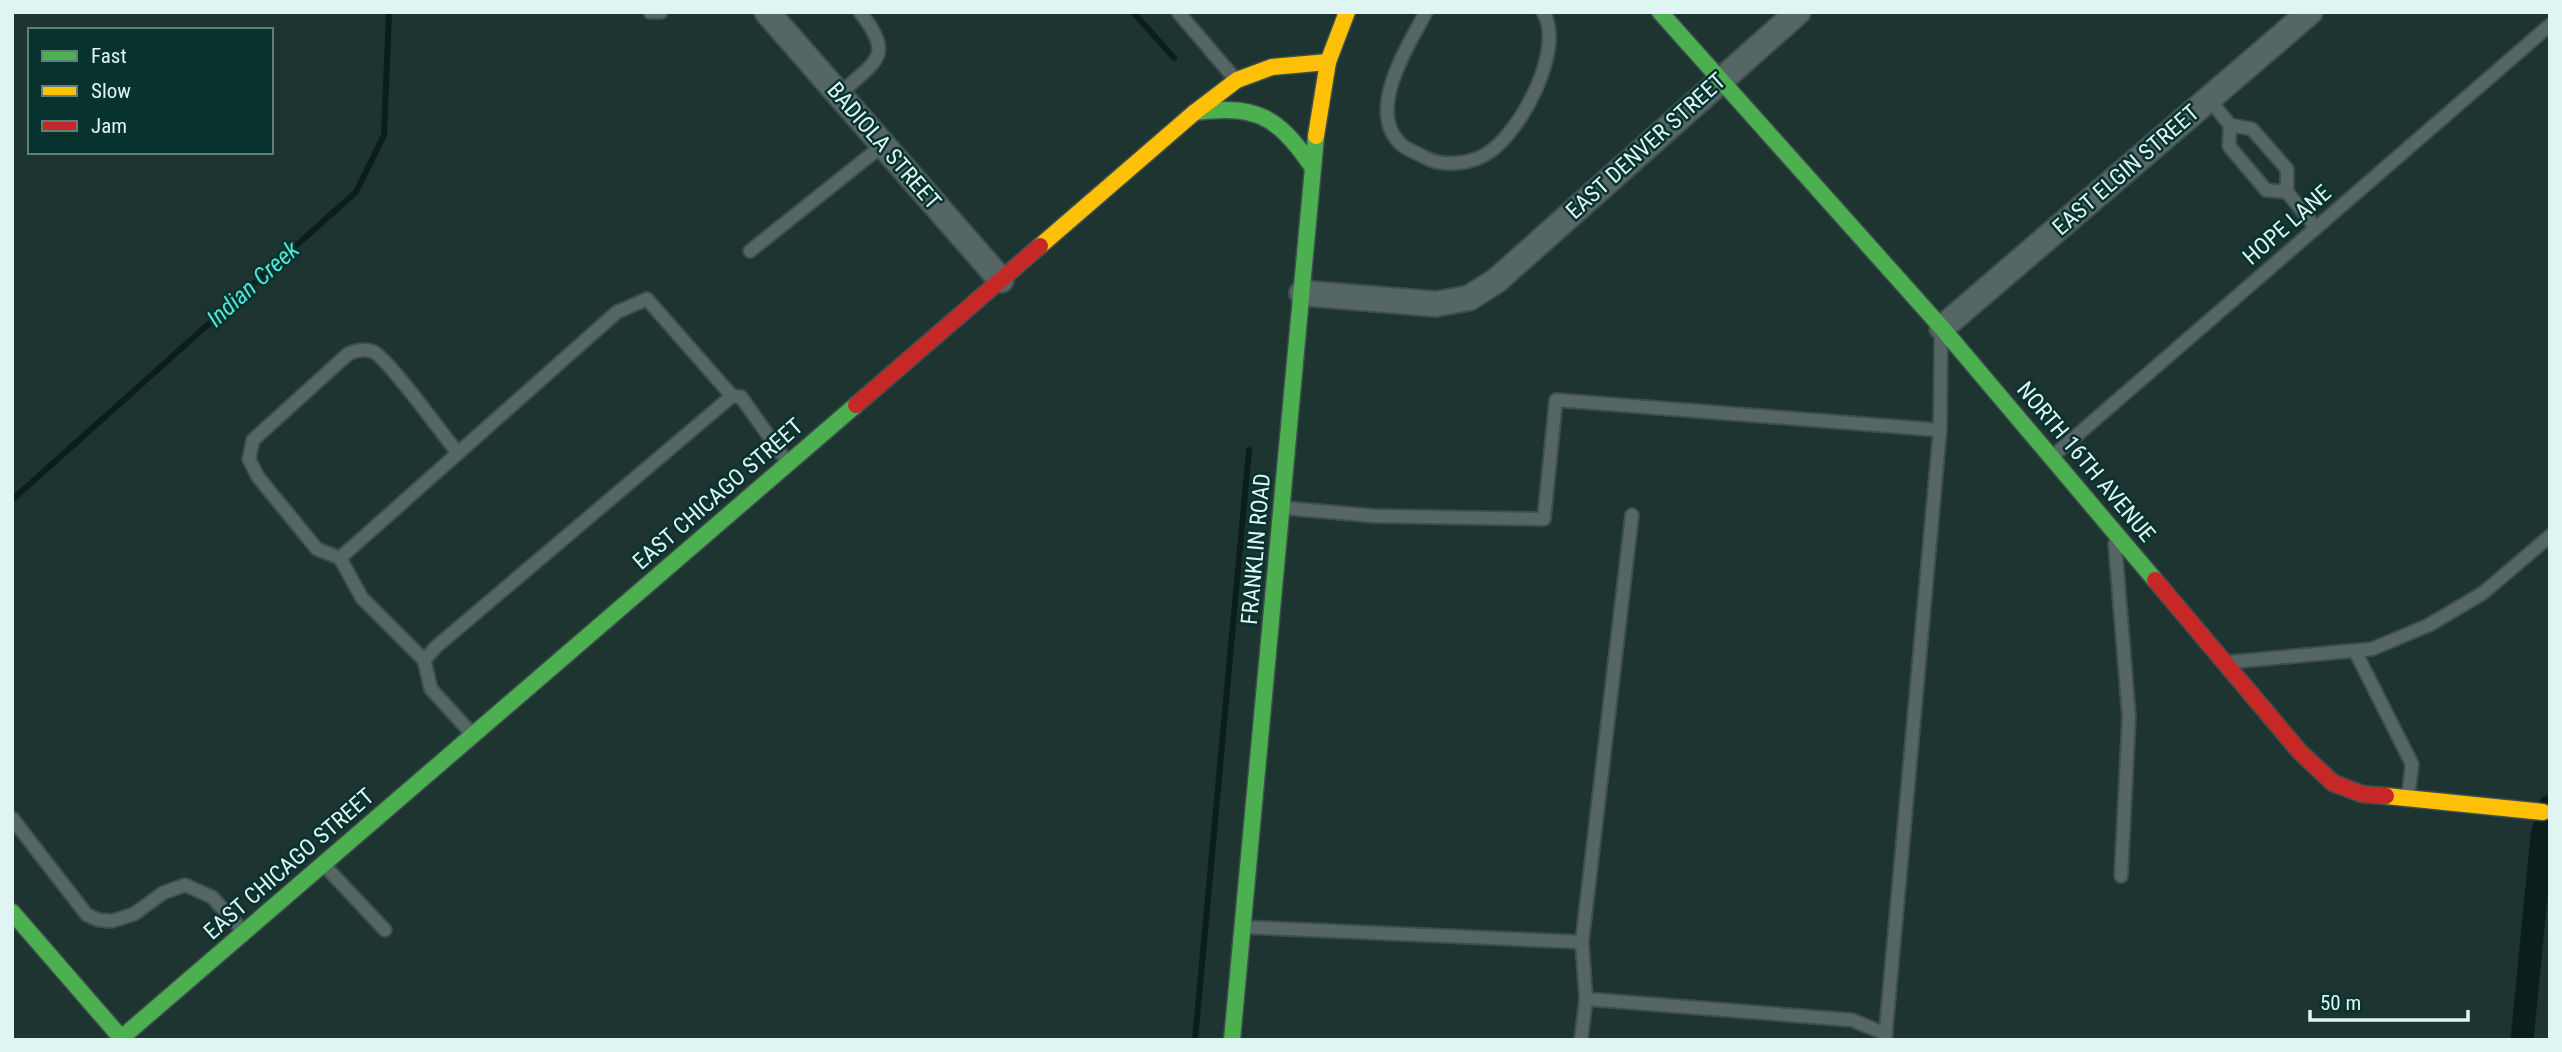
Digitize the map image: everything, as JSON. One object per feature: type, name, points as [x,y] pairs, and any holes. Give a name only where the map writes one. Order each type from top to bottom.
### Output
[{"type":"street","name":"BADIOLA STREET","points":[[767,12],[1001,280]]},
{"type":"street","points":[[1328,62],[1347,12]]},
{"type":"street","name":"NORTH 16TH AVENUE","points":[[1660,12],[1942,327],[2300,751],[2333,783],[2362,794],[2546,812]]},
{"type":"street","name":"EAST DENVER STREET","points":[[1302,293],[1436,304],[1469,298],[1496,281],[1798,12]]},
{"type":"street","name":"EAST ELGIN STREET","points":[[1942,327],[2310,12]]},
{"type":"street","name":"EAST CHICAGO STREET","points":[[121,1039],[1195,113],[1237,80],[1272,67],[1328,62]]},
{"type":"street","name":"FRANKLIN ROAD","points":[[1232,1040],[1283,507],[1311,165],[1328,62]]},
{"type":"street","points":[[1195,113],[1234,108],[1250,112],[1295,141],[1311,165]]},
{"type":"street","points":[[12,912],[121,1039]]},
{"type":"lane","points":[[650,12],[661,12]]},
{"type":"lane","points":[[839,95],[876,59],[880,50],[879,37],[860,12]]},
{"type":"lane","points":[[1178,12],[1237,80]]},
{"type":"lane","points":[[1426,12],[1392,75],[1388,110],[1390,128],[1402,145],[1430,159],[1449,163],[1467,161],[1488,153],[1504,139],[1529,102],[1547,65],[1550,41],[1548,19],[1543,12]]},
{"type":"lane","name":"HOPE LANE","points":[[2052,457],[2550,25]]},
{"type":"lane","points":[[2209,99],[2230,125],[2230,146],[2266,190],[2287,192]]},
{"type":"lane","points":[[2230,125],[2252,128],[2287,169],[2287,192],[2316,228]]},
{"type":"lane","points":[[750,251],[883,145]]},
{"type":"lane","points":[[340,558],[617,312],[647,299],[732,396],[741,397],[788,464]]},
{"type":"lane","points":[[1586,999],[1852,1020],[1886,1037],[1940,430],[1942,327]]},
{"type":"lane","points":[[458,453],[384,361],[366,350],[357,349],[348,354],[253,440],[249,449],[249,460],[258,477],[317,549],[340,558],[362,598],[425,660],[431,689],[473,735]]},
{"type":"lane","points":[[425,660],[437,646],[732,396]]},
{"type":"lane","points":[[1283,507],[1376,516],[1544,519],[1556,400],[1940,430]]},
{"type":"lane","points":[[1581,1040],[1586,999],[1582,942],[1632,515]]},
{"type":"lane","points":[[2114,529],[2129,717],[2121,876]]},
{"type":"lane","points":[[2226,663],[2372,649],[2440,619],[2483,593],[2550,536]]},
{"type":"lane","points":[[2355,651],[2412,764],[2408,799]]},
{"type":"lane","points":[[12,818],[87,915],[112,921],[134,914],[163,893],[185,885],[212,897],[244,932]]},
{"type":"lane","points":[[323,864],[385,930]]},
{"type":"lane","points":[[1243,927],[1582,942]]},
{"type":"waterway","name":"Indian Creek","points":[[12,500],[356,192],[384,135],[389,12]]},
{"type":"waterway","points":[[1133,12],[1174,58]]},
{"type":"waterway","points":[[1195,1040],[1249,450]]},
{"type":"waterway","points":[[2522,1040],[2542,836],[2550,806]]},
{"type":"traffic: fast","points":[[1660,12],[1942,328],[2155,580]]},
{"type":"traffic: fast","points":[[1195,112],[1233,110],[1262,117],[1286,134],[1311,165]]},
{"type":"traffic: fast","points":[[1232,1040],[1316,136]]},
{"type":"traffic: fast","points":[[119,1040],[856,405]]},
{"type":"traffic: fast","points":[[12,912],[123,1040]]},
{"type":"traffic: slow","points":[[1316,136],[1328,62],[1347,12]]},
{"type":"traffic: slow","points":[[1040,246],[1195,112],[1237,80],[1272,67],[1328,62]]},
{"type":"traffic: slow","points":[[2386,796],[2543,812]]},
{"type":"traffic: jam","points":[[856,405],[1040,246]]},
{"type":"traffic: jam","points":[[2155,580],[2300,752],[2333,783],[2362,794],[2386,796]]}]
